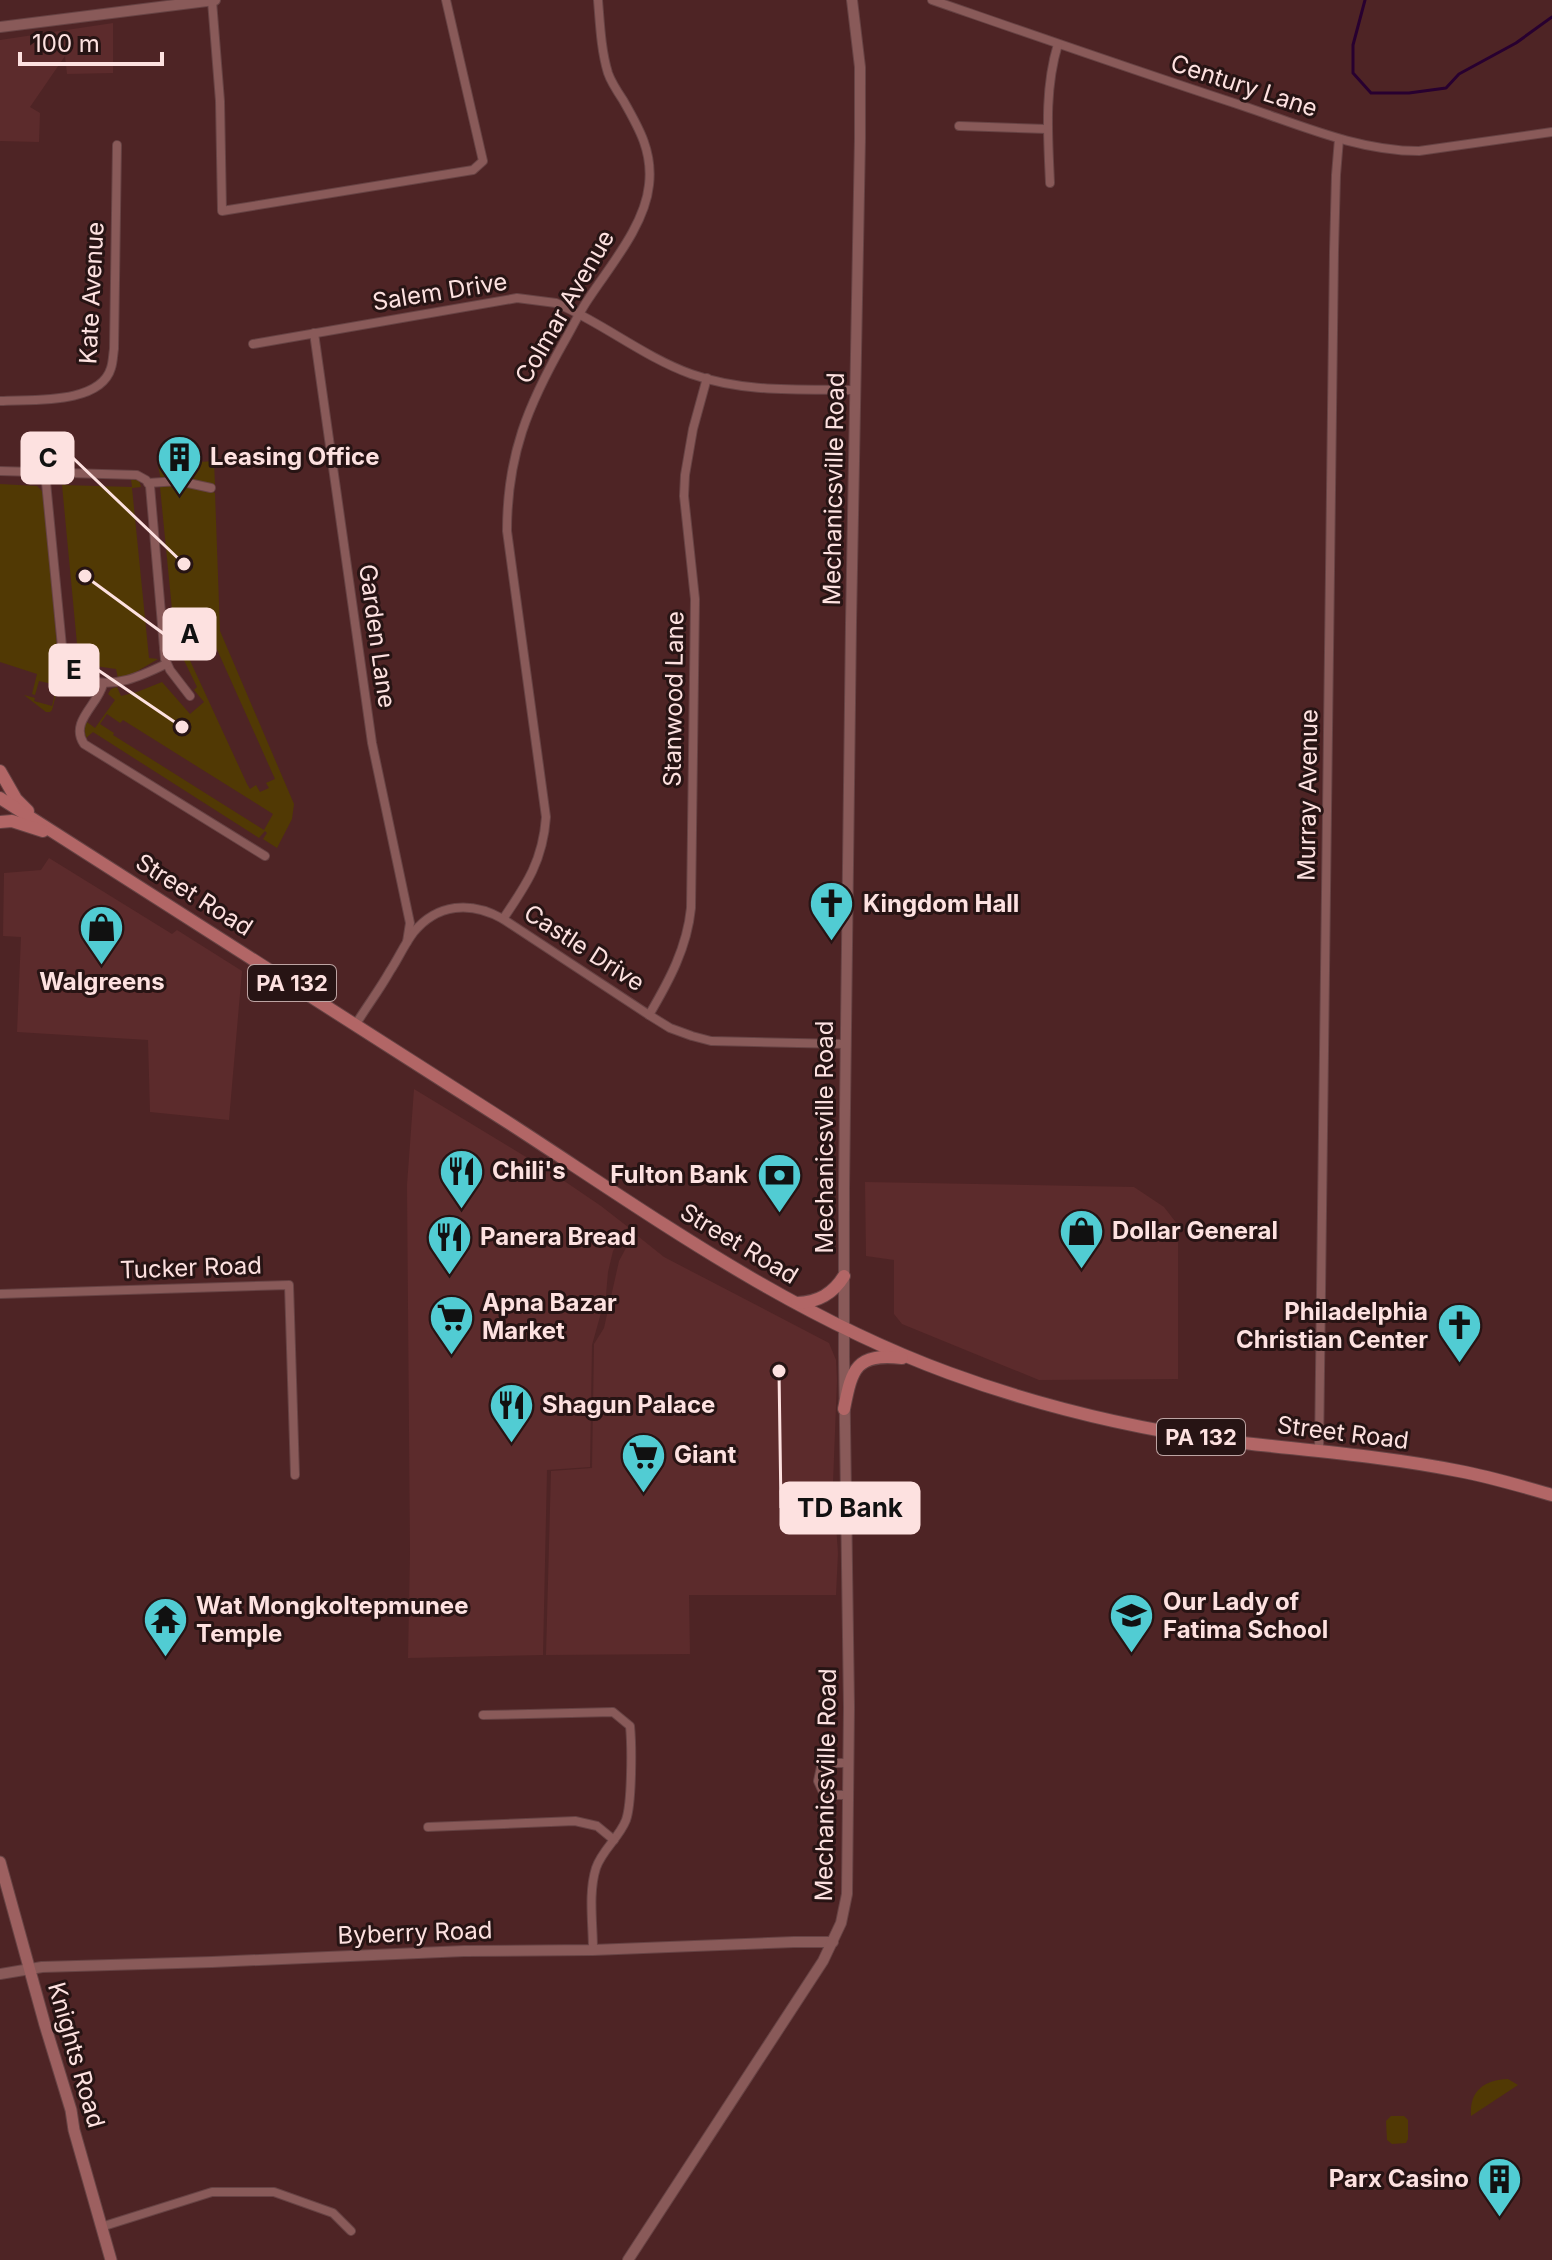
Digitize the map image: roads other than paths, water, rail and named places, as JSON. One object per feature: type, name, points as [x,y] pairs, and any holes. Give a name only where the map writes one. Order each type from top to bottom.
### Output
[{"type":"main road","points":[[0,771],[16,799],[44,827]]},
{"type":"main road","name":"Street Road","points":[[0,798],[356,1024],[709,1255],[792,1302],[912,1359],[1006,1392],[1116,1422],[1216,1439],[1460,1471],[1552,1495]]},
{"type":"main road","points":[[0,822],[12,821],[58,835]]},
{"type":"main road","points":[[792,1302],[825,1297],[844,1276]]},
{"type":"main road","points":[[844,1409],[853,1373],[863,1362],[880,1357],[912,1359]]},
{"type":"main road","name":"Knights Road","points":[[0,1862],[111,2260]]},
{"type":"street","points":[[0,27],[214,0],[222,211],[473,170],[483,161],[446,0]]},
{"type":"street","name":"Colmar Avenue","points":[[503,919],[533,873],[542,846],[546,817],[507,531],[510,474],[531,405],[579,314],[631,234],[647,197],[650,171],[644,138],[608,73],[598,0]]},
{"type":"street","name":"Mechanicsville Road","points":[[628,2260],[810,1982],[841,1923],[847,1894],[845,1044],[860,80],[852,0]]},
{"type":"street","name":"Century Lane","points":[[932,0],[1362,145],[1419,151],[1552,132]]},
{"type":"street","points":[[1050,183],[1047,129],[1050,78],[1058,44]]},
{"type":"street","points":[[959,126],[1047,129]]},
{"type":"street","name":"Murray Avenue","points":[[1319,1452],[1334,251],[1339,139]]},
{"type":"street","name":"Kate Avenue","points":[[0,401],[89,393],[102,383],[111,370],[114,349],[117,145]]},
{"type":"street","name":"Salem Drive","points":[[253,344],[517,298],[556,303],[667,363],[740,387],[855,390]]},
{"type":"street","name":"Garden Lane","points":[[314,333],[372,743],[410,923],[407,942]]},
{"type":"street","name":"Stanwood Lane","points":[[649,1015],[678,963],[691,908],[695,599],[685,486],[687,457],[707,378]]},
{"type":"street","points":[[0,471],[137,475],[148,483],[179,481],[211,488]]},
{"type":"street","points":[[45,472],[64,667],[72,676],[103,684],[135,679],[166,664]]},
{"type":"street","points":[[148,483],[166,664],[190,696]]},
{"type":"street","points":[[164,648],[211,635]]},
{"type":"street","points":[[103,684],[100,694],[79,725],[78,731],[84,744],[265,856]]},
{"type":"street","name":"Castle Drive","points":[[356,1024],[423,922],[451,908],[471,906],[483,908],[503,919],[670,1028],[711,1041],[845,1044]]},
{"type":"street","name":"Tucker Road","points":[[0,1294],[289,1285],[295,1475]]},
{"type":"street","points":[[483,1715],[613,1712],[630,1726],[628,1808],[626,1820],[595,1870],[593,1950]]},
{"type":"street","points":[[848,1795],[829,1795],[823,1792],[818,1781],[821,1767],[830,1763],[849,1763]]},
{"type":"street","points":[[428,1827],[575,1821],[597,1826],[614,1840]]},
{"type":"street","name":"Byberry Road","points":[[0,1974],[29,1968],[464,1951],[833,1942]]},
{"type":"street","points":[[101,2227],[212,2192],[274,2192],[333,2213],[351,2231]]},
{"type":"waterway","points":[[1365,0],[1353,45],[1353,73],[1371,93],[1409,93],[1446,88],[1459,74],[1516,43],[1552,17]]},
{"type":"place","name":"Leasing Office","points":[[179,496]]},
{"type":"place","name":"C","points":[[184,564]]},
{"type":"place","name":"A","points":[[85,576]]},
{"type":"place","name":"E","points":[[182,727]]},
{"type":"place","name":"Kingdom Hall","points":[[832,943]]},
{"type":"place","name":"Walgreens","points":[[102,967]]},
{"type":"place","name":"Chili's","points":[[461,1210]]},
{"type":"place","name":"Fulton Bank","points":[[779,1214]]},
{"type":"place","name":"Dollar General","points":[[1081,1270]]},
{"type":"place","name":"Panera Bread","points":[[449,1276]]},
{"type":"place","name":"Apna Bazar Market","points":[[451,1356]]},
{"type":"place","name":"Philadelphia Christian Center","points":[[1459,1365]]},
{"type":"place","name":"TD Bank","points":[[779,1371]]},
{"type":"place","name":"Shagun Palace","points":[[511,1444]]},
{"type":"place","name":"Giant","points":[[643,1494]]},
{"type":"place","name":"Our Lady of Fatima School","points":[[1132,1655]]},
{"type":"place","name":"Wat Mongkoltepmunee Temple","points":[[165,1659]]},
{"type":"place","name":"Parx Casino","points":[[1500,2218]]}]
